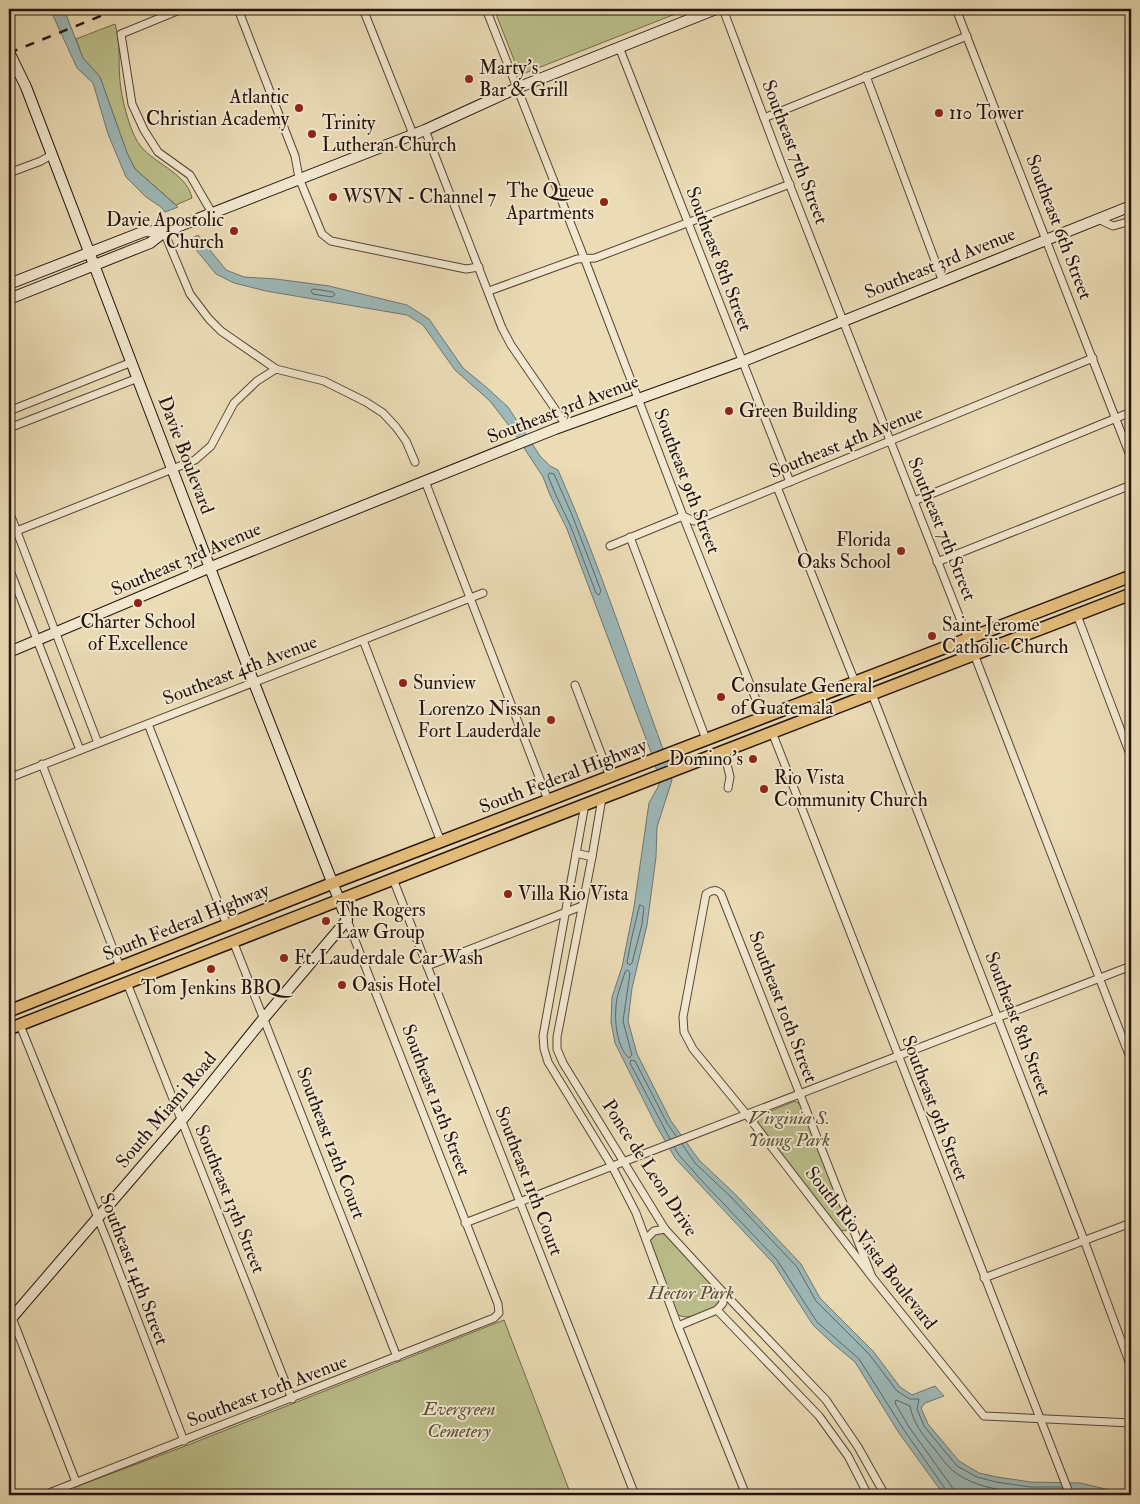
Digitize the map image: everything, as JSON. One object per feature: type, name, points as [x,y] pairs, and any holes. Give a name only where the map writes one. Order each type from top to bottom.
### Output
[{"type":"main road","points":[[9,300],[150,243],[164,232],[425,130],[517,88],[716,9]]},
{"type":"main road","name":"Davie Boulevard","points":[[9,52],[26,87],[254,683],[340,900]]},
{"type":"main road","name":"Southeast 3rd Avenue","points":[[9,652],[211,567],[555,429],[741,362],[1131,206]]},
{"type":"main road","points":[[9,284],[145,231],[164,232]]},
{"type":"main road","name":"South Federal Highway","points":[[11,1010],[333,883],[1129,576]]},
{"type":"main road","points":[[744,743],[1131,595]]},
{"type":"main road","points":[[772,732],[773,725],[788,708]]},
{"type":"main road","points":[[744,743],[756,732],[763,717]]},
{"type":"main road","name":"South Federal Highway","points":[[14,1027],[744,743]]},
{"type":"main road","points":[[585,804],[592,792],[610,776]]},
{"type":"main road","points":[[532,824],[545,810],[548,800]]},
{"type":"main road","name":"Southeast 12th Street","points":[[340,900],[347,920]]},
{"type":"main road","name":"South Miami Road","points":[[10,1316],[98,1218],[181,1121],[264,1018],[347,920]]},
{"type":"main road","points":[[127,983],[134,968],[144,958]]},
{"type":"main road","points":[[106,991],[114,983],[120,967]]},
{"type":"street","points":[[182,9],[121,34],[132,104],[144,130],[158,152],[190,175],[212,213]]},
{"type":"street","points":[[238,9],[295,156],[299,178],[322,234],[331,241],[466,269],[479,268]]},
{"type":"street","points":[[363,9],[413,134]]},
{"type":"street","name":"Southeast 9th Street","points":[[486,9],[763,717]]},
{"type":"street","name":"Southeast 7th Street","points":[[723,9],[1131,1060]]},
{"type":"street","name":"Southeast 6th Street","points":[[956,9],[1131,458]]},
{"type":"street","points":[[764,118],[967,36]]},
{"type":"street","name":"Southeast 8th Street","points":[[619,47],[741,362],[790,482]]},
{"type":"street","points":[[866,76],[943,282]]},
{"type":"street","points":[[425,130],[502,328],[511,346],[566,425]]},
{"type":"street","points":[[9,173],[41,161],[52,154]]},
{"type":"street","points":[[488,291],[577,259],[595,258],[790,184]]},
{"type":"street","points":[[1098,220],[1113,226],[1131,221]]},
{"type":"street","points":[[164,232],[190,294],[221,331],[276,369],[324,381],[366,402],[383,413],[406,441],[415,462]]},
{"type":"street","name":"Southeast 4th Avenue","points":[[610,546],[683,516],[694,521],[1093,358]]},
{"type":"street","points":[[9,411],[132,362]]},
{"type":"street","points":[[9,534],[195,460],[211,446],[234,403],[257,382],[276,369]]},
{"type":"street","points":[[9,428],[138,378]]},
{"type":"street","points":[[914,501],[1131,412]]},
{"type":"street","points":[[425,481],[548,800]]},
{"type":"street","points":[[937,562],[1131,485]]},
{"type":"street","points":[[777,487],[855,682]]},
{"type":"street","points":[[9,511],[98,743]]},
{"type":"street","points":[[630,537],[706,739]]},
{"type":"street","points":[[9,568],[80,750]]},
{"type":"street","name":"Southeast 4th Avenue","points":[[9,778],[483,593]]},
{"type":"street","points":[[1077,615],[1131,757]]},
{"type":"street","points":[[363,640],[441,842]]},
{"type":"street","points":[[575,685],[610,776]]},
{"type":"street","name":"Southeast 8th Street","points":[[872,694],[1084,1240],[1131,1367]]},
{"type":"street","points":[[148,724],[227,925]]},
{"type":"street","name":"Southeast 9th Street","points":[[772,732],[897,1057],[1070,1495]]},
{"type":"street","points":[[724,751],[730,777],[728,788]]},
{"type":"street","points":[[42,764],[120,967]]},
{"type":"street","name":"Ponce de Leon Drive","points":[[602,798],[557,1037],[557,1049],[563,1063],[665,1229],[735,1306],[826,1400],[858,1447],[885,1495]]},
{"type":"street","name":"Ponce de Leon Drive","points":[[585,804],[543,1036],[544,1050],[551,1067],[613,1168],[636,1213],[678,1326],[746,1495]]},
{"type":"street","points":[[576,854],[592,857]]},
{"type":"street","name":"Southeast 11th Court","points":[[393,879],[635,1495]]},
{"type":"street","name":"Southeast 10th Street","points":[[717,890],[722,894],[872,1277]]},
{"type":"street","name":"South Rio Vista Boulevard","points":[[717,890],[706,894],[683,1017],[684,1032],[692,1049],[747,1115],[872,1277],[984,1416],[1131,1423]]},
{"type":"street","points":[[427,966],[582,906]]},
{"type":"street","name":"Southeast 12th Street","points":[[347,920],[498,1304],[499,1313]]},
{"type":"street","name":"Southeast 12th Court","points":[[233,941],[397,1357]]},
{"type":"street","points":[[465,1223],[613,1168],[1131,966]]},
{"type":"street","name":"Southeast 13th Street","points":[[127,983],[292,1399]]},
{"type":"street","points":[[9,997],[11,1010]]},
{"type":"street","name":"Southeast 14th Street","points":[[14,1027],[98,1218],[184,1441]]},
{"type":"street","points":[[598,1145],[606,1144],[610,1139]]},
{"type":"street","points":[[984,1278],[1131,1223]]},
{"type":"street","points":[[839,1234],[853,1228]]},
{"type":"street","points":[[646,1239],[654,1231],[665,1229]]},
{"type":"street","points":[[678,1326],[717,1310],[723,1303],[723,1292]]},
{"type":"street","points":[[725,1318],[729,1309],[735,1306]]},
{"type":"street","points":[[717,1310],[819,1416],[848,1456],[868,1495]]},
{"type":"street","name":"Southeast 10th Avenue","points":[[44,1495],[397,1357],[494,1318],[499,1313]]},
{"type":"street","points":[[10,1316],[76,1482]]},
{"type":"green space","points":[[494,9],[688,9],[520,75]]},
{"type":"green space","points":[[115,24],[119,45],[119,74],[128,120],[137,141],[143,149],[176,174],[188,189],[192,198],[176,205],[135,169],[127,153],[100,77],[83,58],[76,39]]},
{"type":"green space","name":"Virginia S. Young Park","points":[[795,1101],[800,1104],[849,1226],[846,1231],[840,1230],[758,1126],[758,1118],[761,1115]]},
{"type":"green space","name":"Hector Park","points":[[660,1232],[667,1236],[716,1288],[720,1296],[718,1305],[703,1313],[692,1316],[686,1317],[677,1314],[650,1240],[654,1234]]},
{"type":"green space","name":"Evergreen Cemetery","points":[[504,1320],[571,1495],[79,1495],[75,1487],[188,1445]]},
{"type":"water","points":[[50,9],[64,9],[83,58],[100,77],[127,153],[135,169],[178,207],[165,212],[146,197],[126,177],[108,134],[93,83],[77,68]]},
{"type":"water","points":[[198,235],[226,270],[244,277],[329,286],[407,305],[429,319],[463,368],[508,407],[540,456],[550,466],[558,470],[602,579],[668,763],[672,780],[657,827],[656,857],[647,925],[632,988],[628,1021],[637,1054],[671,1121],[699,1160],[735,1194],[801,1264],[820,1298],[873,1351],[900,1387],[912,1395],[935,1386],[944,1396],[925,1403],[921,1408],[928,1424],[959,1461],[979,1473],[997,1477],[1031,1482],[1080,1483],[1131,1495],[944,1495],[899,1433],[855,1362],[813,1325],[774,1264],[675,1158],[656,1125],[615,1043],[611,1022],[612,997],[622,967],[634,907],[649,803],[660,781],[651,752],[567,529],[543,477],[513,431],[490,401],[455,370],[423,325],[407,315],[266,291],[234,283],[216,274],[188,240]]},
{"type":"railway","points":[[9,53],[118,9]]},
{"type":"place","name":"Marty's Bar & Grill","points":[[469,79]]},
{"type":"place","name":"Atlantic Christian Academy","points":[[299,108]]},
{"type":"place","name":"110 Tower","points":[[939,113]]},
{"type":"place","name":"Trinity Lutheran Church","points":[[312,134]]},
{"type":"place","name":"WSVN - Channel 7","points":[[333,197]]},
{"type":"place","name":"The Queue Apartments","points":[[604,202]]},
{"type":"place","name":"Davie Apostolic Church","points":[[234,231]]},
{"type":"place","name":"Green Building","points":[[729,411]]},
{"type":"place","name":"Florida Oaks School","points":[[901,551]]},
{"type":"place","name":"Charter School of Excellence","points":[[138,603]]},
{"type":"place","name":"Saint Jerome Catholic Church","points":[[932,636]]},
{"type":"place","name":"Sunview","points":[[403,683]]},
{"type":"place","name":"Consulate General of Guatemala","points":[[721,697]]},
{"type":"place","name":"Lorenzo Nissan Fort Lauderdale","points":[[551,720]]},
{"type":"place","name":"Domino's","points":[[753,759]]},
{"type":"place","name":"Rio Vista Community Church","points":[[764,789]]},
{"type":"place","name":"Villa Rio Vista","points":[[508,894]]},
{"type":"place","name":"The Rogers Law Group","points":[[326,921]]},
{"type":"place","name":"Ft. Lauderdale Car Wash","points":[[284,958]]},
{"type":"place","name":"Tom Jenkins BBQ","points":[[211,969]]},
{"type":"place","name":"Oasis Hotel","points":[[342,985]]}]
